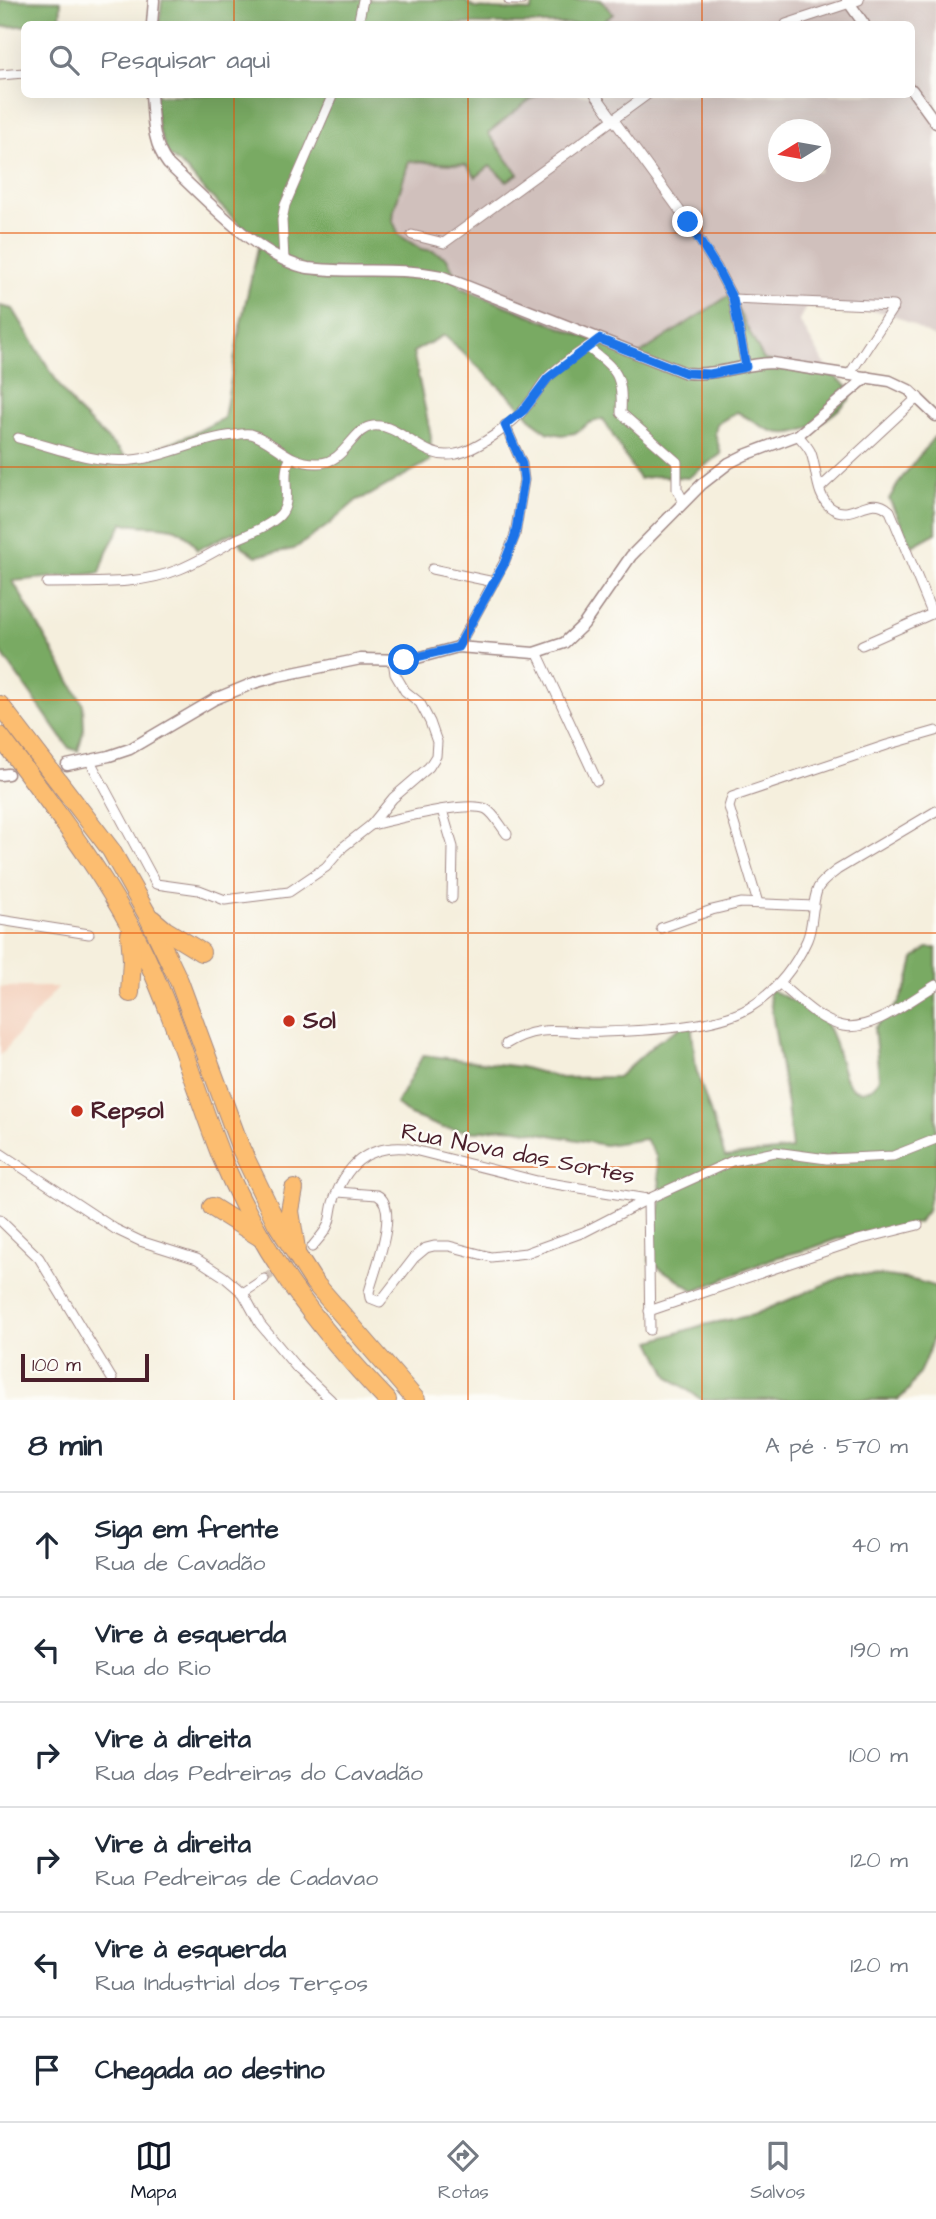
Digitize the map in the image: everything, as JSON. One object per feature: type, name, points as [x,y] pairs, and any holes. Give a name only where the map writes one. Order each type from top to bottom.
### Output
[{"type":"highway","points":[[0,705],[111,850],[147,914],[179,981],[241,1149],[277,1224],[305,1253]]},
{"type":"highway","points":[[0,736],[92,864],[129,924],[161,990],[222,1157],[283,1275],[336,1345],[387,1400]]},
{"type":"highway","points":[[147,914],[165,930],[201,952]]},
{"type":"highway","points":[[129,924],[132,959],[130,993]]},
{"type":"highway","points":[[294,1189],[290,1211],[314,1282],[416,1400]]},
{"type":"highway","points":[[212,1207],[263,1240]]},
{"type":"street","points":[[152,21],[154,0]]},
{"type":"street","points":[[359,21],[363,0]]},
{"type":"street","points":[[509,0],[522,0]]},
{"type":"street","points":[[795,21],[852,1],[862,21]]},
{"type":"street","points":[[0,75],[21,74]]},
{"type":"street","points":[[915,94],[936,124]]},
{"type":"street","points":[[151,98],[153,131],[161,154],[168,164],[240,230],[284,260],[315,268],[408,270],[441,276],[686,373],[710,374],[760,363],[781,364],[901,385],[918,397],[936,416]]},
{"type":"street","points":[[284,260],[282,220],[285,205],[331,98]]},
{"type":"street","points":[[597,98],[702,243],[733,299],[746,367]]},
{"type":"street","points":[[412,235],[444,243],[643,98]]},
{"type":"street","points":[[733,299],[894,306],[849,375]]},
{"type":"street","points":[[18,438],[93,458],[129,461],[150,458],[213,437],[250,433],[291,458],[319,463],[336,458],[362,430],[370,426],[390,429],[420,448],[434,453],[456,455],[488,439],[524,410],[548,378],[599,339]]},
{"type":"street","points":[[587,347],[609,364],[618,376],[621,413],[677,462],[677,489],[684,502]]},
{"type":"street","points":[[67,765],[90,761],[146,741],[215,699],[254,683],[348,661],[411,660],[458,647],[537,652],[564,643],[584,624],[631,556],[702,484],[729,463],[798,435],[867,377]]},
{"type":"street","points":[[820,488],[918,397]]},
{"type":"street","points":[[458,647],[494,582],[515,536],[524,480],[522,464],[505,425]]},
{"type":"street","points":[[798,435],[811,453],[820,488],[826,503],[833,509],[848,511],[875,503],[890,511],[934,612],[862,645]]},
{"type":"street","points":[[47,583],[127,581],[179,569],[202,558],[281,514],[285,504],[286,465],[291,458]]},
{"type":"street","points":[[432,569],[494,582]]},
{"type":"street","points":[[537,652],[597,781]]},
{"type":"street","points":[[90,761],[156,884],[199,890],[225,900],[289,892],[326,867],[343,847],[372,825],[393,798],[429,767],[436,756],[436,742],[430,722],[420,703],[405,691],[395,674],[393,660]]},
{"type":"street","points":[[758,903],[729,807],[732,797],[887,745],[936,732]]},
{"type":"street","points":[[372,825],[442,810],[486,809],[507,834]]},
{"type":"street","points":[[442,810],[453,847],[452,898]]},
{"type":"street","points":[[506,1044],[520,1035],[539,1030],[603,1032],[723,1018],[748,1008],[779,984],[808,939],[818,888],[837,870],[936,811]]},
{"type":"street","points":[[661,928],[728,905],[758,903],[814,906]]},
{"type":"street","points":[[0,919],[89,934]]},
{"type":"street","points":[[779,984],[831,1022],[854,1027],[873,1022],[936,985]]},
{"type":"street","points":[[338,1192],[377,1195],[385,1203],[387,1228],[369,1292],[370,1298],[380,1302],[414,1258],[426,1248],[449,1246],[491,1257],[526,1253],[584,1231],[732,1161],[752,1155],[775,1152],[827,1159],[893,1156],[936,1139]]},
{"type":"street","name":"Rua Nova das Sortes","points":[[305,1253],[328,1227],[334,1202],[345,1178],[366,1154],[390,1147],[405,1148],[537,1181],[648,1199]]},
{"type":"street","points":[[0,1153],[115,1229],[140,1241],[197,1259],[243,1293],[260,1324],[298,1368],[331,1400]]},
{"type":"street","points":[[648,1199],[650,1331]]},
{"type":"street","points":[[0,1220],[39,1258],[112,1379]]},
{"type":"street","points":[[649,1311],[858,1240],[918,1225]]},
{"type":"street","points":[[243,1293],[264,1279]]},
{"type":"shaded area","points":[[601,0],[936,0],[936,338],[898,317],[881,312],[806,307],[799,320],[827,368],[825,372],[666,338],[635,357],[461,288],[447,258],[421,249],[399,235],[393,221],[409,161],[490,166],[517,174],[488,133],[506,120],[510,113],[532,98],[915,98],[915,21],[604,21],[613,14]]},
{"type":"shaded area","points":[[0,987],[58,987],[0,1056]]},
{"type":"green space","points":[[0,0],[61,1],[60,21],[21,21],[21,26],[0,27]]},
{"type":"green space","points":[[162,0],[464,0],[475,8],[531,11],[535,0],[601,0],[613,14],[604,21],[159,21]]},
{"type":"green space","points":[[154,98],[533,98],[488,133],[518,174],[507,181],[490,166],[476,177],[466,165],[409,161],[394,210],[393,221],[399,235],[421,249],[447,258],[461,288],[635,357],[730,295],[764,360],[836,377],[848,387],[851,398],[826,419],[793,433],[772,431],[737,412],[717,424],[715,433],[721,454],[688,478],[657,476],[639,479],[603,419],[589,423],[575,433],[562,435],[547,432],[444,335],[413,352],[431,436],[430,461],[357,500],[327,526],[294,549],[256,556],[242,546],[234,532],[197,550],[190,539],[173,528],[123,523],[108,549],[100,573],[13,581],[83,704],[84,729],[78,751],[69,748],[0,651],[0,306],[13,309],[77,410],[128,459],[195,433],[224,418],[240,327],[259,243],[187,170],[168,155],[158,128]]},
{"type":"green space","points":[[934,437],[936,533],[912,546],[889,499]]},
{"type":"green space","points":[[927,948],[936,948],[936,1168],[927,1211],[918,1223],[840,1238],[771,1259],[695,1291],[649,1261],[653,1230],[662,1199],[656,1156],[645,1139],[605,1145],[517,1129],[500,1128],[477,1132],[443,1128],[410,1115],[396,1104],[423,1055],[521,1067],[561,1078],[618,1077],[657,1042],[691,1021],[696,1069],[725,1157],[792,1149],[768,988],[821,1018],[834,1040],[846,1080],[854,1089],[863,1091],[872,1087],[879,1078],[874,1028],[898,1004],[908,983],[914,959]]},
{"type":"green space","points":[[849,1274],[904,1278],[936,1287],[936,1321],[928,1353],[911,1386],[897,1400],[702,1400],[669,1377],[651,1341],[703,1325],[753,1315]]},
{"type":"tunnel","points":[[264,1279],[312,1247]]},
{"type":"place","name":"Sol","points":[[289,1021]]},
{"type":"place","name":"Repsol","points":[[77,1111]]},
{"type":"route","points":[[404,660],[458,647],[504,564],[515,536],[524,480],[522,464],[505,425],[524,410],[548,378],[563,365],[599,339],[686,373],[710,374],[746,367],[733,299],[688,222]]}]
